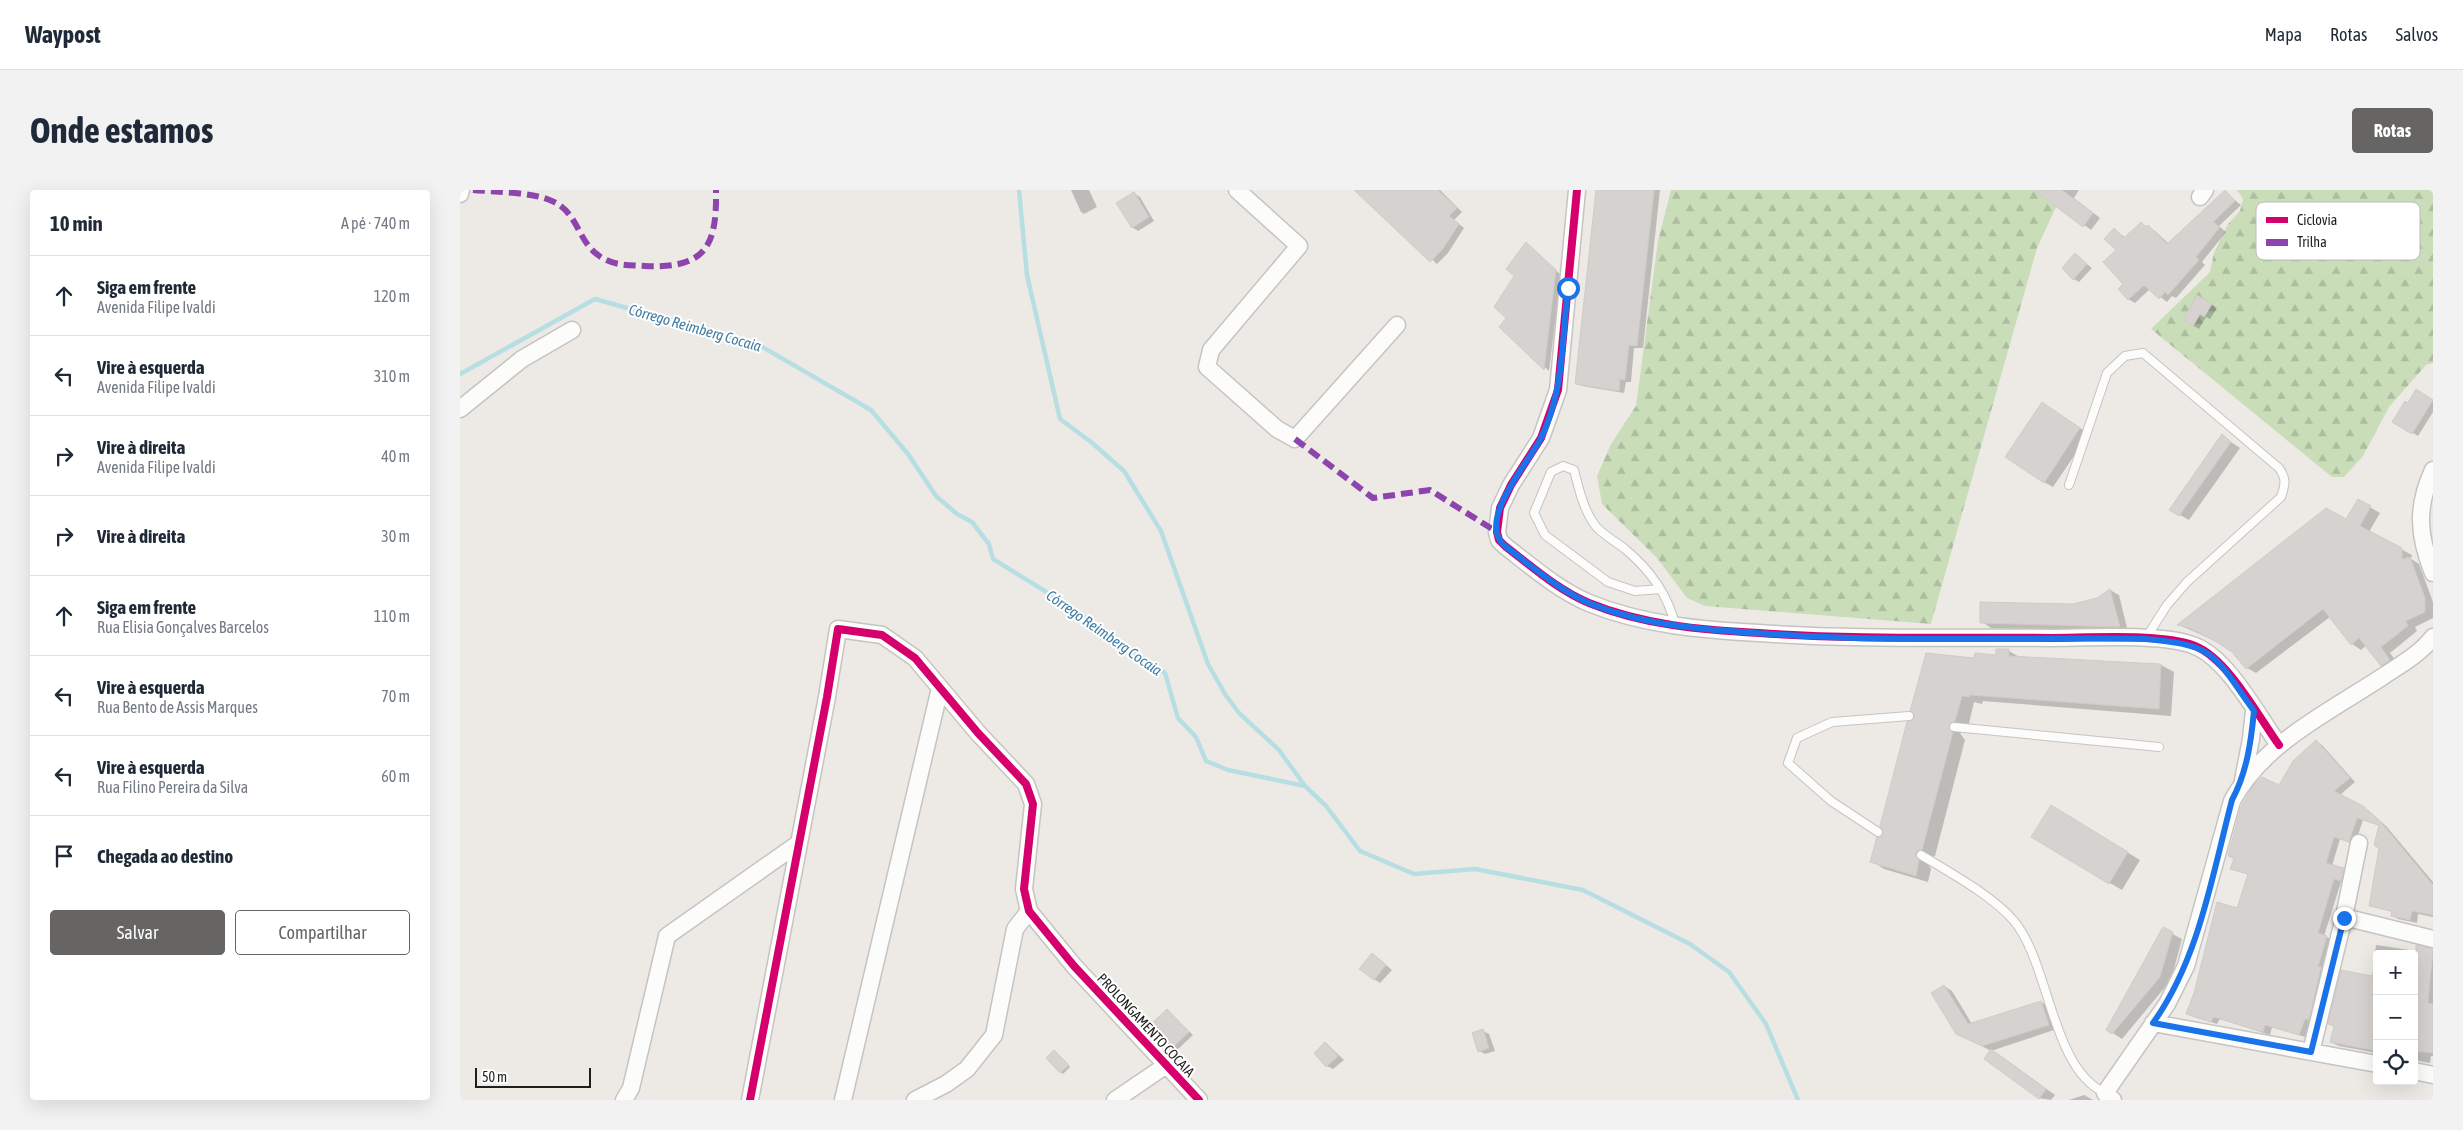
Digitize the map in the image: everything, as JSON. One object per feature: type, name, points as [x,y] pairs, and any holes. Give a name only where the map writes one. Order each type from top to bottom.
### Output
[{"type":"street","points":[[1237,190],[1298,246],[1211,350],[1207,367],[1278,429],[1295,439],[1396,325]]},
{"type":"street","points":[[1577,190],[1560,371],[1554,404],[1541,438],[1505,496],[1498,516],[1497,532],[1502,543],[1576,596],[1624,614],[1707,630],[1822,638],[2145,639],[2182,642],[2210,654],[2233,678],[2279,745]]},
{"type":"street","points":[[460,409],[522,359],[572,330]]},
{"type":"street","points":[[2433,470],[2421,505],[2421,530],[2426,555],[2433,573]]},
{"type":"street","points":[[750,1100],[827,697],[838,629],[882,635],[915,658],[978,733],[1026,784],[1033,804],[1024,889],[1029,911],[1015,929],[994,1035],[967,1070],[915,1100]]},
{"type":"street","points":[[2109,1096],[2153,1023],[2167,1004],[2186,966],[2232,800],[2243,781],[2279,745],[2412,657],[2433,637]]},
{"type":"street","points":[[844,1100],[940,688]]},
{"type":"street","points":[[2243,781],[2254,711]]},
{"type":"street","points":[[624,1100],[631,1088],[667,936],[799,843]]},
{"type":"street","points":[[2311,1052],[2344,918],[2359,843]]},
{"type":"street","name":"PROLONGAMENTO COCAIA","points":[[1029,911],[1074,966],[1165,1066],[1199,1100]]},
{"type":"street","points":[[2344,918],[2433,939]]},
{"type":"street","points":[[2153,1023],[2373,1063]]},
{"type":"street","points":[[1115,1100],[1165,1066]]},
{"type":"street","points":[[2418,1072],[2433,1075]]},
{"type":"lane","points":[[2069,485],[2107,373],[2125,356],[2143,353],[2279,468],[2285,476],[2281,497],[2187,582],[2167,605],[2145,639]]},
{"type":"lane","points":[[1660,589],[1635,591],[1608,582],[1545,535],[1534,513],[1552,472],[1563,466],[1574,470],[1584,507],[1596,527],[1626,550],[1653,576],[1672,610],[1674,625]]},
{"type":"lane","points":[[1878,832],[1831,801],[1788,762],[1797,738],[1832,722],[1909,716]]},
{"type":"lane","points":[[1954,727],[2159,747]]},
{"type":"lane","points":[[1921,855],[1996,904],[2014,920],[2027,940],[2072,1058],[2086,1078],[2098,1090],[2109,1096]]},
{"type":"green space","points":[[1671,190],[2064,190],[2037,248],[1931,624],[1705,606],[1687,598],[1657,558],[1602,504],[1597,476],[1611,444],[1636,406],[1658,241]]},
{"type":"green space","points":[[2237,190],[2433,190],[2433,363],[2426,365],[2389,407],[2363,456],[2344,477],[2332,477],[2151,329],[2210,272],[2214,253],[2228,224],[2240,211],[2243,199]]},
{"type":"building","points":[[1354,190],[1438,190],[1457,208],[1449,216],[1459,224],[1442,250],[1430,262]]},
{"type":"building","points":[[1596,190],[1654,190],[1637,346],[1629,345],[1625,380],[1620,379],[1619,391],[1575,384]]},
{"type":"building","points":[[2034,190],[2062,190],[2093,213],[2083,227]]},
{"type":"building","points":[[2225,190],[2235,201],[2213,222],[2220,227],[2196,257],[2199,260],[2168,295],[2165,292],[2159,299],[2144,285],[2128,300],[2118,289],[2123,284],[2103,262],[2116,250],[2104,239],[2114,228],[2124,238],[2141,222],[2146,227],[2148,225],[2167,244]]},
{"type":"building","points":[[1134,192],[1149,217],[1132,228],[1116,203]]},
{"type":"building","points":[[1526,242],[1556,270],[1544,370],[1499,327],[1506,318],[1494,307],[1514,276],[1506,269]]},
{"type":"building","points":[[2075,253],[2087,264],[2073,280],[2062,268]]},
{"type":"building","points":[[2197,295],[2212,304],[2204,317],[2200,314],[2193,326],[2183,320]]},
{"type":"building","points":[[2416,389],[2433,400],[2412,434],[2392,422],[2405,401],[2408,403]]},
{"type":"building","points":[[2042,402],[2080,428],[2044,483],[2005,457]]},
{"type":"building","points":[[2222,434],[2231,442],[2179,516],[2169,510]]},
{"type":"building","points":[[2358,499],[2371,506],[2360,526],[2402,548],[2402,559],[2410,557],[2425,598],[2425,612],[2406,621],[2408,626],[2381,647],[2390,660],[2381,666],[2359,638],[2351,645],[2323,609],[2246,669],[2232,652],[2215,641],[2189,628],[2177,625],[2326,508],[2346,519]]},
{"type":"building","points":[[2110,589],[2120,627],[1980,623],[1980,602],[2073,604],[2097,598]]},
{"type":"building","points":[[1996,649],[2009,649],[2009,656],[2161,664],[2159,709],[1970,695],[1970,697],[1962,696],[1955,721],[1949,726],[1953,732],[1922,850],[1918,850],[1915,854],[1919,861],[1916,876],[1870,862],[1877,837],[1881,837],[1884,833],[1880,826],[1907,722],[1914,718],[1914,713],[1910,711],[1926,653],[1974,658],[1975,653],[1996,655]]},
{"type":"building","points":[[2316,740],[2350,778],[2334,791],[2363,806],[2380,821],[2433,885],[2433,915],[2412,911],[2410,920],[2391,916],[2392,911],[2369,906],[2379,848],[2374,845],[2379,825],[2357,818],[2349,842],[2334,837],[2326,863],[2344,868],[2341,881],[2334,879],[2318,933],[2327,936],[2318,967],[2321,967],[2309,1020],[2305,1019],[2299,1035],[2265,1025],[2263,1032],[2214,1017],[2211,1022],[2186,1014],[2194,993],[2217,902],[2237,908],[2248,874],[2230,869],[2234,858],[2228,856],[2241,807],[2253,786],[2262,777],[2279,785],[2293,761]]},
{"type":"building","points":[[2051,805],[2128,852],[2109,884],[2031,837]]},
{"type":"building","points":[[2163,927],[2173,932],[2160,977],[2112,1034],[2106,1030]]},
{"type":"building","points":[[2416,945],[2433,949],[2428,1003],[2433,1004],[2433,1053],[2418,1051],[2418,950],[2416,950]]},
{"type":"building","points":[[1372,953],[1386,965],[1374,980],[1359,969]]},
{"type":"building","points":[[2341,970],[2373,976],[2373,1050],[2330,1042],[2334,1026],[2328,1024]]},
{"type":"building","points":[[1944,985],[1968,1024],[2041,1001],[2049,1025],[1982,1046],[1956,1034],[1931,993]]},
{"type":"building","points":[[1167,1009],[1189,1032],[1170,1050],[1149,1026]]},
{"type":"building","points":[[1483,1029],[1489,1048],[1478,1052],[1472,1033]]},
{"type":"building","points":[[1325,1042],[1338,1056],[1326,1067],[1314,1053]]},
{"type":"building","points":[[1991,1049],[2046,1089],[2039,1099],[1984,1059]]},
{"type":"building","points":[[1054,1050],[1069,1065],[1060,1073],[1046,1058]]},
{"type":"waterway","points":[[1019,190],[1027,275],[1060,419],[1091,442],[1124,471],[1161,531],[1208,664],[1225,694],[1239,713],[1279,750],[1305,786]]},
{"type":"waterway","name":"Córrego Reimberg Cocaia","points":[[460,374],[595,299],[759,345],[871,410],[908,454],[936,496],[957,514],[972,522],[989,544],[993,559],[1069,606],[1165,673],[1178,718],[1196,737],[1206,761],[1228,770],[1305,786],[1326,806],[1360,851],[1414,874],[1475,869],[1583,890],[1690,944],[1729,972],[1766,1024],[1798,1100]]},
{"type":"marked path","points":[[473,190],[524,194],[552,201],[567,212],[591,249],[603,259],[615,263],[645,266],[666,266],[682,263],[695,258],[704,250],[714,226],[716,190]]},
{"type":"marked path","points":[[1295,439],[1373,498],[1430,490],[1497,532]]},
{"type":"cycle path","points":[[1577,190],[1558,390],[1541,438],[1511,485],[1500,508],[1497,532],[1499,540],[1505,546],[1545,577],[1589,603],[1630,617],[1694,628],[1832,637],[2125,637],[2165,639],[2181,642],[2195,646],[2207,653],[2231,675],[2279,745]]},
{"type":"cycle path","points":[[750,1100],[827,697],[838,629],[882,635],[915,658],[978,733],[1026,784],[1033,804],[1024,889],[1029,911],[1074,966],[1199,1100]]},
{"type":"route","points":[[1568,288],[1558,390],[1541,438],[1511,484],[1500,508],[1497,532],[1499,540],[1505,546],[1559,586],[1602,608],[1660,623],[1707,630],[1822,638],[2145,639],[2182,642],[2196,646],[2210,654],[2222,665],[2233,678],[2254,711],[2251,739],[2243,781],[2232,800],[2186,966],[2167,1004],[2153,1023],[2311,1052],[2344,918]]}]
